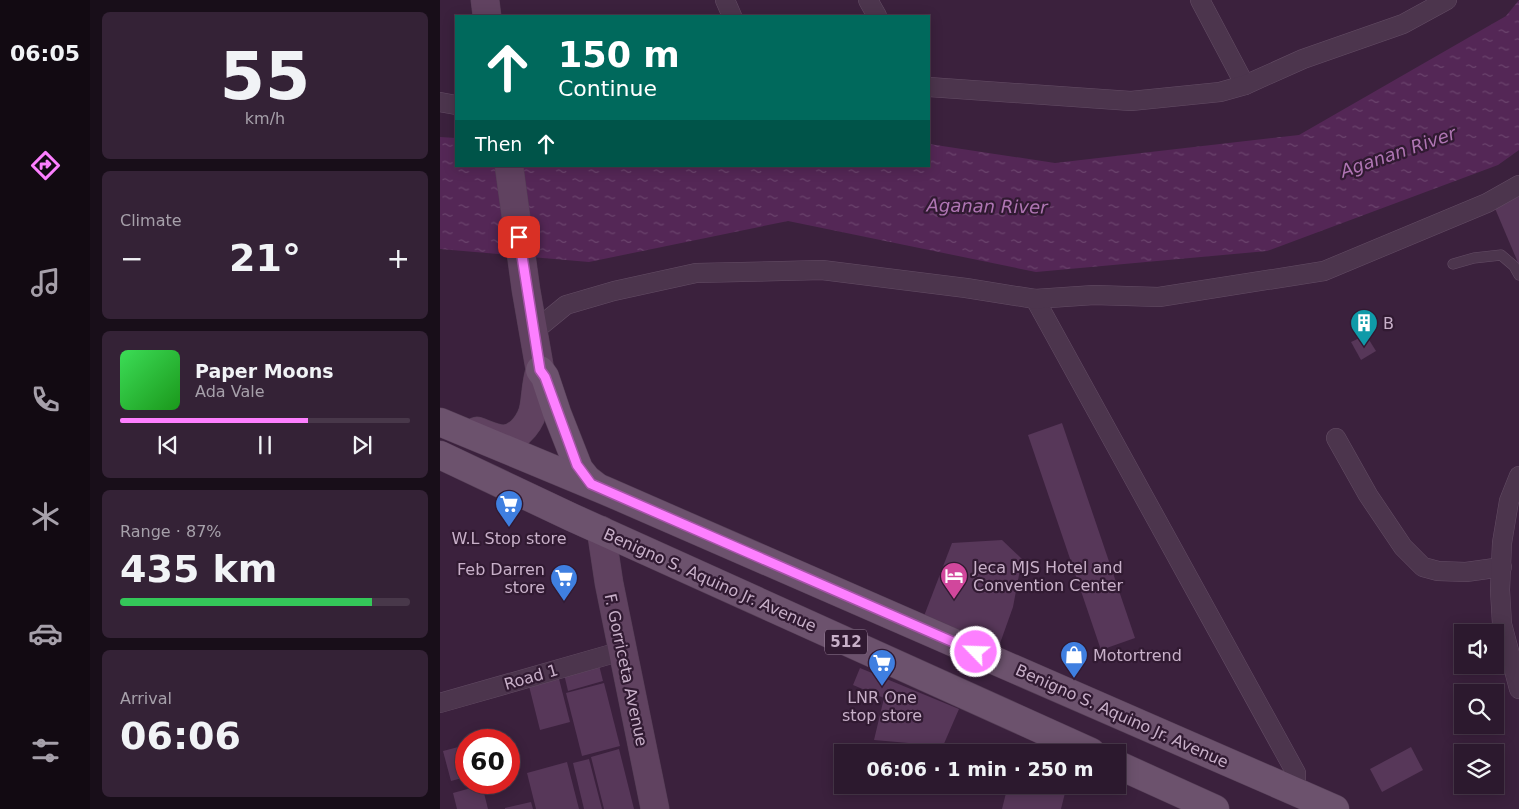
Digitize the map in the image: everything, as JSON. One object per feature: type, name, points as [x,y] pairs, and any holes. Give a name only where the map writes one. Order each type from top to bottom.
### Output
[{"type":"main road","points":[[485,0],[487,15]]},
{"type":"main road","points":[[442,423],[455,424],[498,438],[511,438],[524,428],[534,409],[540,370],[526,290],[509,167]]},
{"type":"main road","points":[[540,370],[545,377],[579,469],[591,484],[606,491]]},
{"type":"main road","name":"Benigno S. Aquino Jr. Avenue","points":[[442,423],[606,491],[1335,809]]},
{"type":"main road","name":"Benigno S. Aquino Jr. Avenue","points":[[441,454],[502,485],[1072,744]]},
{"type":"main road","name":"F. Gorriceta Avenue","points":[[601,530],[608,582],[655,809]]},
{"type":"main road","points":[[608,582],[608,563],[614,550],[620,547],[637,547]]},
{"type":"main road","points":[[938,684],[947,685],[963,680],[969,672],[971,663],[968,654],[958,645]]},
{"type":"main road","points":[[1126,769],[1215,809]]},
{"type":"street","points":[[725,0],[732,15]]},
{"type":"street","points":[[868,0],[876,15]]},
{"type":"street","points":[[1200,0],[1245,85]]},
{"type":"street","points":[[930,87],[1131,101],[1220,92],[1245,85],[1303,59],[1403,24],[1447,0]]},
{"type":"street","points":[[440,102],[455,104]]},
{"type":"street","points":[[533,332],[566,305],[614,291],[696,273],[822,270],[966,288],[1035,299],[1094,295],[1159,297],[1324,271],[1487,204],[1519,185]]},
{"type":"street","points":[[1035,299],[1296,773],[1296,783],[1292,790]]},
{"type":"street","points":[[1336,438],[1368,495],[1403,547],[1423,567],[1438,571],[1466,572],[1502,567]]},
{"type":"street","points":[[1519,476],[1509,501],[1502,544],[1500,590],[1502,624],[1519,689]]},
{"type":"street","name":"Road 1","points":[[440,704],[622,651]]},
{"type":"lane","points":[[1453,264],[1474,258],[1501,255],[1514,266],[1519,275]]},
{"type":"water","name":"Aganan River","points":[[1519,0],[1519,150],[1498,165],[1267,251],[1036,272],[788,221],[589,262],[440,249],[440,137],[455,138],[455,167],[930,167],[930,144],[1055,163],[1299,135],[1506,16]]},
{"type":"building","points":[[1519,193],[1519,265],[1494,206]]},
{"type":"building","name":"B","points":[[1366,335],[1376,351],[1361,360],[1351,342]]},
{"type":"building","points":[[1062,423],[1135,638],[1101,650],[1028,435]]},
{"type":"building","points":[[1002,540],[1022,559],[1013,607],[998,649],[924,616],[952,543]]},
{"type":"building","points":[[599,665],[603,681],[568,691],[564,674]]},
{"type":"building","points":[[860,668],[959,709],[944,744],[874,740],[884,698],[853,685]]},
{"type":"building","points":[[558,675],[570,722],[540,730],[528,682]]},
{"type":"building","points":[[604,683],[620,746],[582,756],[566,693]]},
{"type":"building","points":[[1411,747],[1423,770],[1382,792],[1370,769]]},
{"type":"building","points":[[455,748],[455,780],[451,781],[443,751]]},
{"type":"building","points":[[619,749],[634,809],[604,809],[591,757]]},
{"type":"building","points":[[589,759],[602,809],[584,809],[573,763]]},
{"type":"building","points":[[567,762],[579,809],[536,809],[527,773]]},
{"type":"building","points":[[453,793],[484,794],[488,809],[457,809]]},
{"type":"building","points":[[1006,794],[1065,794],[1061,809],[1002,809]]},
{"type":"building","points":[[531,802],[533,809],[505,809],[505,808]]},
{"type":"place","name":"B","points":[[1364,347]]},
{"type":"place","name":"W.L Stop store","points":[[509,528]]},
{"type":"place","name":"Jeca MJS Hotel and Convention Center","points":[[954,600]]},
{"type":"place","name":"Feb Darren store","points":[[564,602]]},
{"type":"place","name":"Motortrend","points":[[1074,679]]},
{"type":"place","name":"LNR One stop store","points":[[882,687]]},
{"type":"route","points":[[519,237],[540,370],[545,377],[577,465],[591,484],[976,652]]}]
